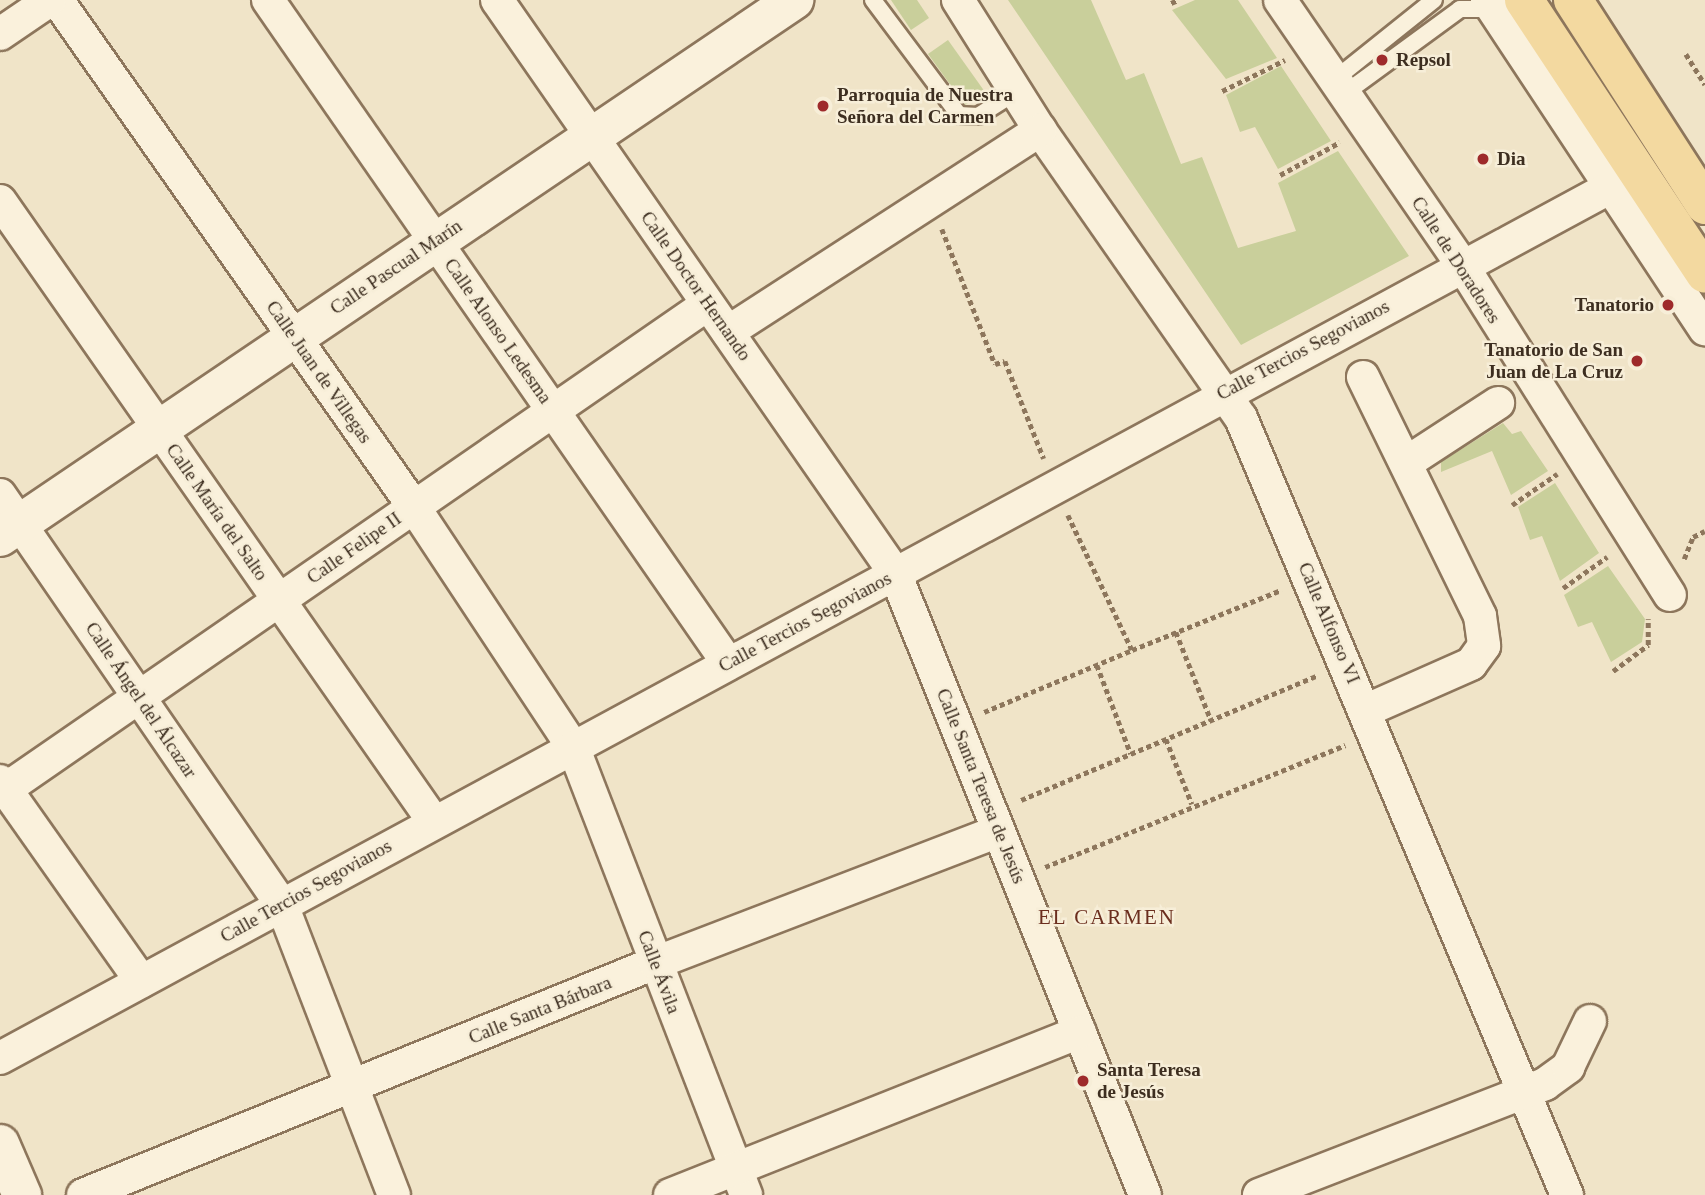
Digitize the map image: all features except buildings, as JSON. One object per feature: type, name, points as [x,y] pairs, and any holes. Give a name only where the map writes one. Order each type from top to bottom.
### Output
[{"type":"main road","points":[[1573,0],[1705,205]]},
{"type":"main road","points":[[1502,3],[1705,273]]},
{"type":"street","name":"Calle Alonso Ledesma","points":[[268,0],[728,663]]},
{"type":"street","name":"Calle Doctor Hernando","points":[[497,0],[895,573]]},
{"type":"street","name":"Calle Pascual Marín","points":[[7,519],[159,429],[794,0]]},
{"type":"street","name":"Calle Alfonso VI","points":[[958,0],[1040,130],[1241,418],[1311,578],[1567,1195]]},
{"type":"street","name":"Calle de Doradores","points":[[1280,0],[1462,265],[1670,596]]},
{"type":"street","points":[[0,34],[47,1]]},
{"type":"street","name":"Calle Juan de Villegas","points":[[47,1],[294,337],[414,507],[574,749]]},
{"type":"street","points":[[1502,3],[1611,187],[1705,329]]},
{"type":"street","points":[[728,332],[1040,130]]},
{"type":"street","name":"Calle Tercios Segovianos","points":[[0,1058],[574,749],[1223,394],[1611,187]]},
{"type":"street","name":"Calle María del Salto","points":[[0,201],[434,822]]},
{"type":"street","name":"Calle Felipe II","points":[[2,788],[139,697],[708,304]]},
{"type":"street","points":[[1363,377],[1480,615],[1485,646],[1471,664],[1370,722]]},
{"type":"street","points":[[1406,463],[1498,403]]},
{"type":"street","name":"Calle Ángel del Álcazar","points":[[7,519],[139,697],[282,905],[394,1195]]},
{"type":"street","name":"Calle Santa Teresa de Jesús","points":[[895,573],[1145,1195]]},
{"type":"street","name":"Calle Ávila","points":[[574,749],[740,1182]]},
{"type":"street","points":[[2,788],[141,981]]},
{"type":"street","name":"Calle Santa Bárbara","points":[[83,1195],[353,1088],[995,821]]},
{"type":"street","points":[[1259,1195],[1326,1184],[1523,1093],[1568,1067],[1590,1021]]},
{"type":"street","points":[[670,1195],[740,1182],[1080,1032]]},
{"type":"street","points":[[0,1144],[22,1195]]},
{"type":"lane","points":[[873,0],[959,116],[978,116],[1016,92]]},
{"type":"lane","points":[[1339,87],[1434,0]]},
{"type":"lane","points":[[1339,87],[1460,9],[1502,3]]},
{"type":"path","points":[[1171,3],[1178,0]]},
{"type":"path","points":[[1686,54],[1705,85]]},
{"type":"path","points":[[1222,91],[1285,60]]},
{"type":"path","points":[[954,258],[995,364],[1005,361],[1054,486],[1132,650]]},
{"type":"path","points":[[1512,505],[1558,473]]},
{"type":"path","points":[[1693,537],[1705,531]]},
{"type":"path","points":[[1563,588],[1611,555]]},
{"type":"path","points":[[956,724],[1311,578]]},
{"type":"path","points":[[1176,632],[1211,720]]},
{"type":"path","points":[[995,821],[1131,754],[1346,664]]},
{"type":"path","points":[[1097,665],[1131,754]]},
{"type":"path","points":[[1018,879],[1192,804],[1370,722]]},
{"type":"path","points":[[1166,739],[1192,804]]},
{"type":"green space","points":[[891,0],[917,0],[929,18],[911,30]]},
{"type":"green space","points":[[1008,0],[1091,0],[1126,80],[1144,73],[1181,164],[1202,157],[1238,248],[1296,231],[1278,183],[1338,151],[1409,256],[1241,345]]},
{"type":"green space","points":[[1195,0],[1238,0],[1277,58],[1226,79],[1172,10]]},
{"type":"green space","points":[[948,40],[985,92],[965,105],[928,54]]},
{"type":"green space","points":[[1281,66],[1331,141],[1278,169],[1255,127],[1240,132],[1226,95]]},
{"type":"green space","points":[[1503,423],[1512,434],[1521,431],[1548,471],[1511,495],[1492,451],[1441,472],[1441,462]]},
{"type":"green space","points":[[1555,483],[1599,553],[1560,581],[1542,536],[1530,540],[1518,507]]},
{"type":"green space","points":[[1608,566],[1645,619],[1642,642],[1611,662],[1592,622],[1578,627],[1564,595]]},
{"type":"place","name":"Repsol","points":[[1382,60]]},
{"type":"place","name":"Parroquia de Nuestra Señora del Carmen","points":[[823,106]]},
{"type":"place","name":"Dia","points":[[1483,159]]},
{"type":"place","name":"Tanatorio","points":[[1668,305]]},
{"type":"place","name":"Tanatorio de San Juan de La Cruz","points":[[1637,361]]},
{"type":"place","name":"Santa Teresa de Jesús","points":[[1083,1081]]},
{"type":"district","name":"EL CARMEN","points":[[1107,917]]}]
